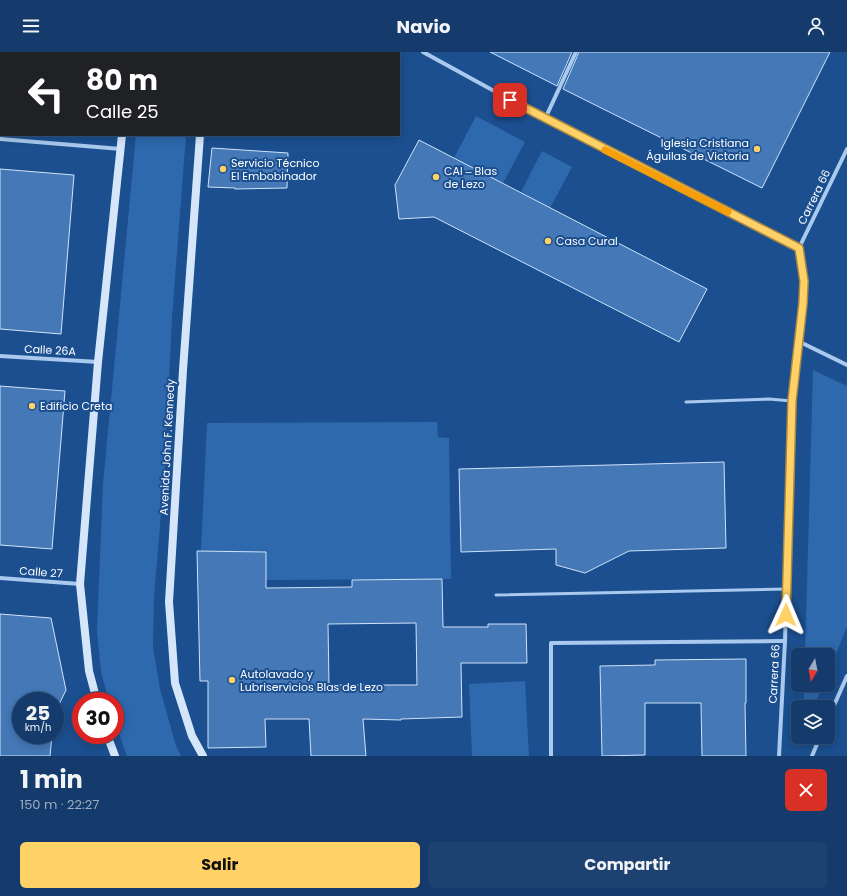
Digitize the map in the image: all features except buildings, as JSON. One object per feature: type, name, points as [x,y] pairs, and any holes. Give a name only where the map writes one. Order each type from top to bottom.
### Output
[{"type":"street","points":[[423,52],[545,119],[799,248]]},
{"type":"street","points":[[545,119],[576,52]]},
{"type":"street","points":[[95,692],[89,671],[80,584],[98,362],[122,136]]},
{"type":"street","name":"Avenida John F. Kennedy","points":[[200,136],[183,370],[169,602],[175,684],[192,736],[203,756]]},
{"type":"street","points":[[0,139],[121,149]]},
{"type":"street","name":"Carrera 66","points":[[778,756],[785,641],[792,401],[804,281],[799,248],[847,149]]},
{"type":"street","points":[[798,341],[847,365]]},
{"type":"street","name":"Calle 26A","points":[[0,356],[98,362]]},
{"type":"street","name":"Calle 27","points":[[0,578],[80,584]]},
{"type":"street","points":[[552,756],[551,643],[785,641]]},
{"type":"street","points":[[835,703],[847,676]]},
{"type":"street","points":[[110,744],[114,756]]},
{"type":"street","points":[[812,756],[817,744]]},
{"type":"lane","points":[[686,402],[769,399],[792,401]]},
{"type":"lane","points":[[496,595],[786,588]]},
{"type":"shaded area","points":[[476,116],[525,142],[503,183],[454,158]]},
{"type":"shaded area","points":[[136,136],[186,136],[172,317],[165,466],[154,597],[153,647],[160,689],[176,746],[181,756],[127,756],[123,744],[124,744],[124,692],[107,692],[101,672],[97,631],[103,484]]},
{"type":"shaded area","points":[[542,151],[572,167],[550,208],[521,192]]},
{"type":"shaded area","points":[[813,370],[847,386],[847,627],[835,656],[835,648],[805,648]]},
{"type":"shaded area","points":[[437,422],[438,437],[449,438],[451,579],[266,580],[266,552],[201,551],[207,423]]},
{"type":"shaded area","points":[[525,681],[529,756],[472,756],[469,684]]},
{"type":"shaded area","points":[[804,692],[820,692],[817,700],[804,700]]},
{"type":"slow traffic","points":[[605,150],[728,212]]},
{"type":"place","name":"Iglesia Cristiana Águilas de Victoria","points":[[757,149]]},
{"type":"place","name":"Servicio Técnico El Embobinador","points":[[223,169]]},
{"type":"place","name":"CAI ‒ Blas de Lezo","points":[[436,177]]},
{"type":"place","name":"Casa Cural","points":[[548,241]]},
{"type":"place","name":"Edificio Creta","points":[[32,406]]},
{"type":"place","name":"Autolavado y Lubriservicios Blas de Lezo","points":[[232,680]]},
{"type":"route","points":[[510,100],[799,248],[804,281],[792,401],[786,615]]}]
